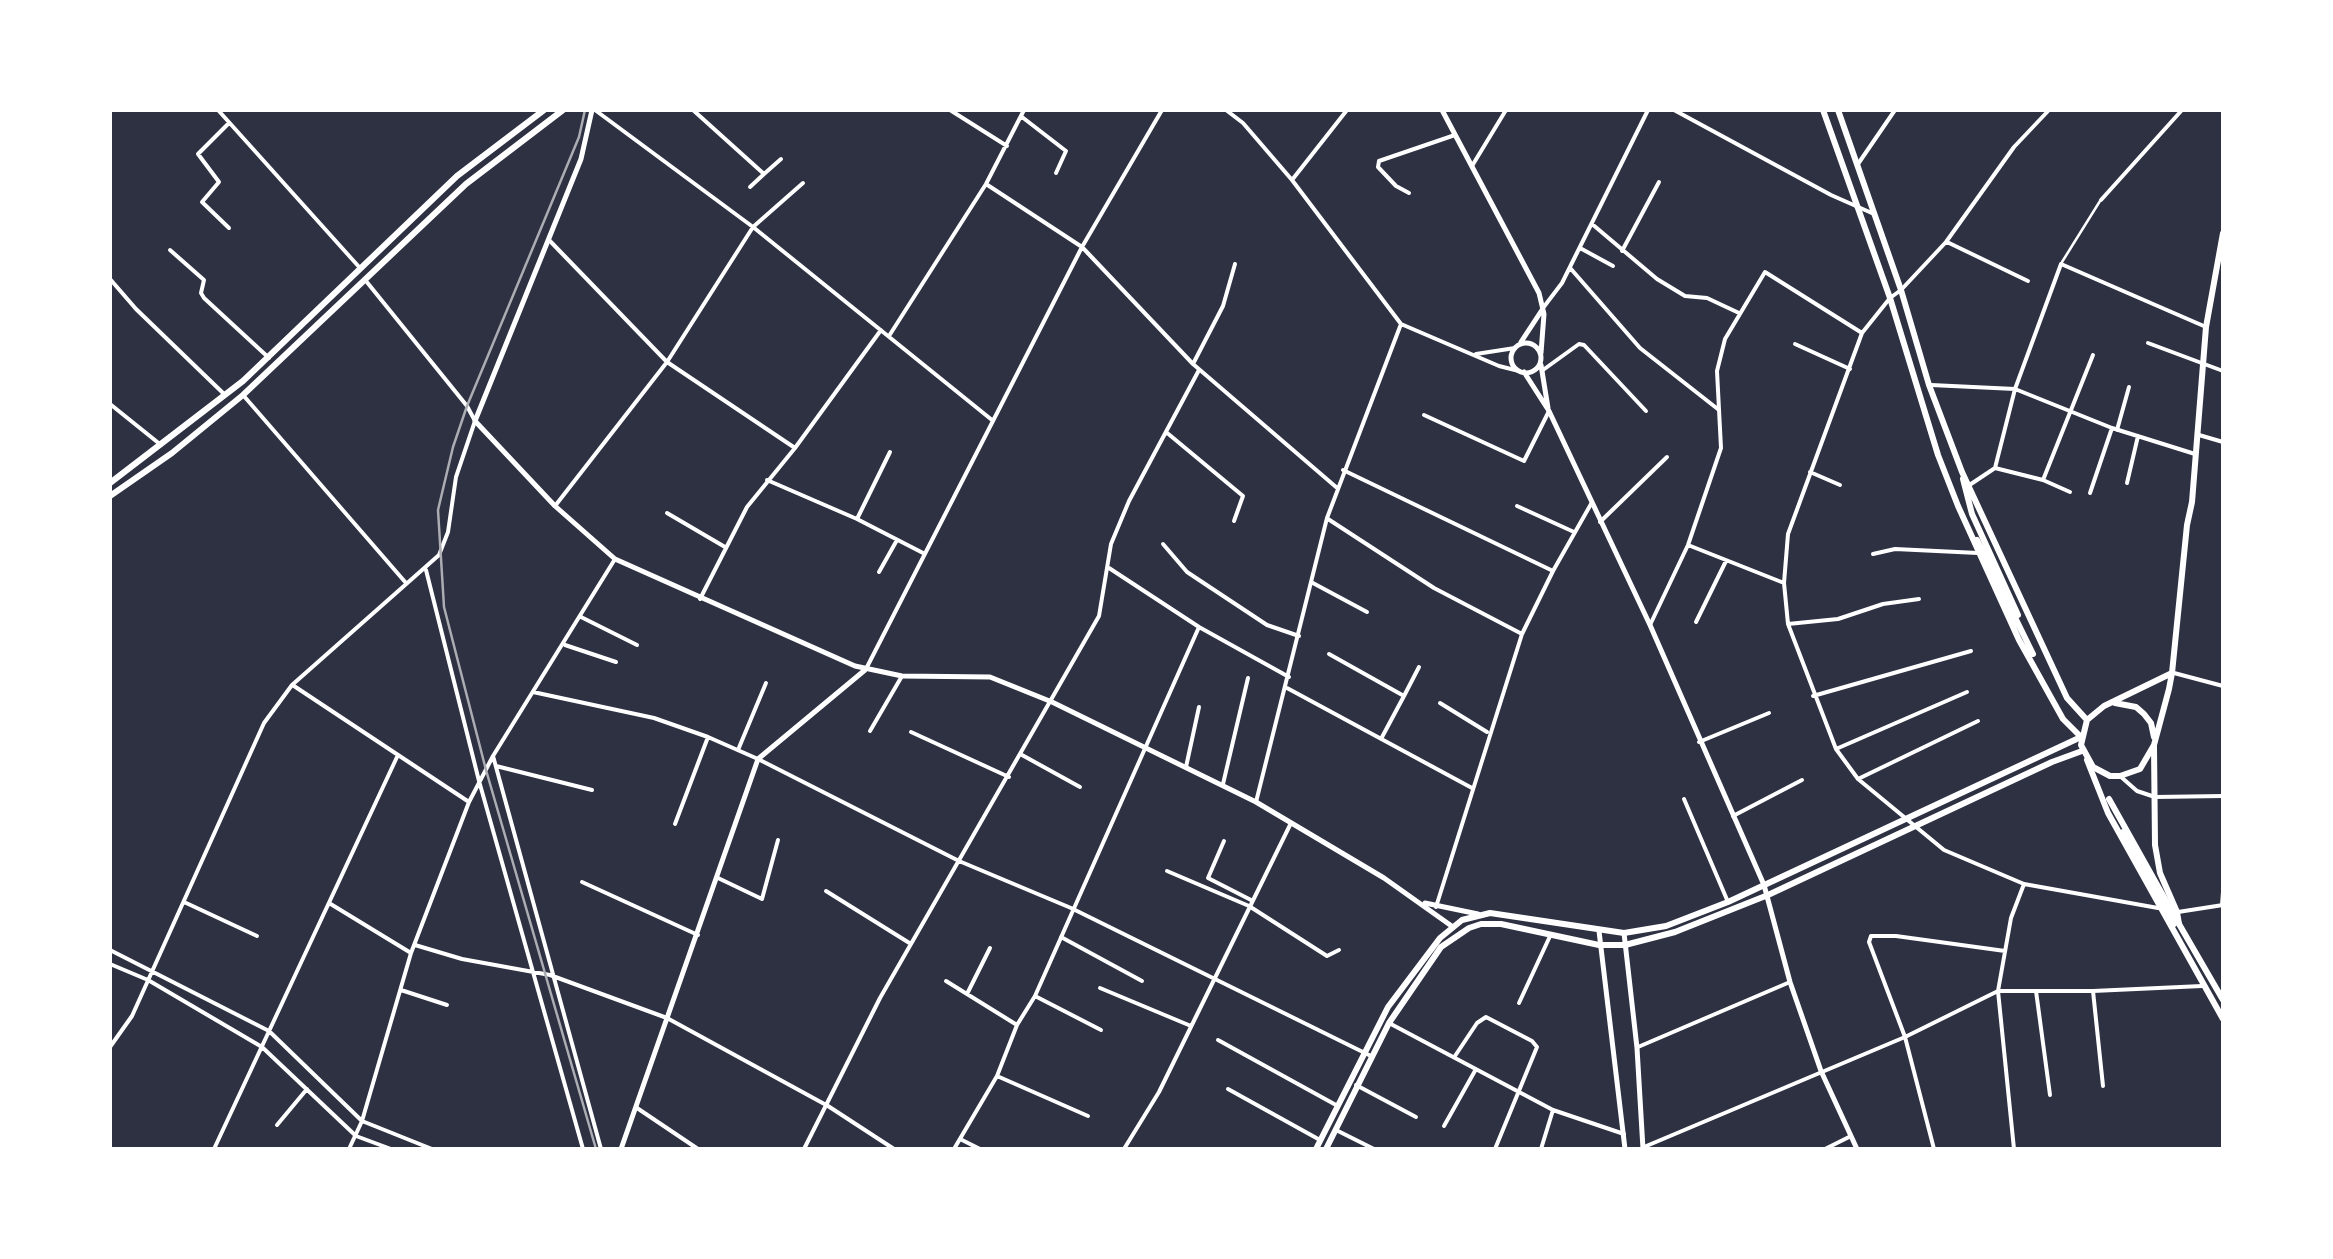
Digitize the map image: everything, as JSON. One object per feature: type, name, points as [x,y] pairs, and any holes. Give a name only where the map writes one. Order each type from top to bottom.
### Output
[{"type":"main road","points":[[110,483],[226,396],[456,176],[544,110]]},
{"type":"main road","points":[[110,496],[172,453],[243,395],[466,184],[563,110]]},
{"type":"main road","points":[[1823,110],[1890,298],[1938,455],[2035,653],[1972,514],[1962,472]]},
{"type":"main road","points":[[1838,110],[1902,290],[1929,385],[1962,472],[2067,698],[2086,720]]},
{"type":"main road","points":[[2086,760],[2101,773],[2120,776],[2140,768],[2154,745],[2172,673],[2206,328],[2220,271],[2223,234]]},
{"type":"main road","points":[[1948,475],[1978,553],[2019,640],[2064,719],[2081,737]]},
{"type":"main road","points":[[2172,673],[2094,712],[2086,720],[2081,737],[2082,751],[2108,813],[2158,908],[2176,924]]},
{"type":"main road","points":[[2114,703],[2136,708],[2151,723],[2155,844],[2160,873],[2178,912],[2176,924]]},
{"type":"main road","points":[[1316,1149],[1336,1105],[1416,967],[1452,926],[1478,914],[1500,914],[1600,932],[1624,933],[1666,926],[1728,902],[2081,737]]},
{"type":"main road","points":[[1326,1149],[1366,1054],[1442,947],[1463,931],[1481,924],[1501,924],[1600,945],[1625,945],[1675,932],[1768,895],[2082,751]]},
{"type":"main road","points":[[2107,799],[2210,982],[2223,1019]]},
{"type":"main road","points":[[2210,982],[2222,994]]},
{"type":"street","points":[[218,110],[360,268]]},
{"type":"street","points":[[110,1047],[132,1016],[264,723],[292,685],[439,555],[448,532],[456,477],[475,421],[581,159],[594,110],[754,227],[992,420]]},
{"type":"street","points":[[693,110],[764,174]]},
{"type":"street","points":[[950,110],[1007,146]]},
{"type":"street","points":[[625,1147],[758,759],[865,670],[1082,247],[1162,110]]},
{"type":"street","points":[[1226,110],[1292,180],[1401,324],[1522,372],[1536,369],[1541,362]]},
{"type":"street","points":[[1292,180],[1348,110]]},
{"type":"street","points":[[1424,415],[1524,462],[1549,411],[1540,353],[1543,308],[1539,293],[1442,110]]},
{"type":"street","points":[[1471,167],[1506,110]]},
{"type":"street","points":[[1648,110],[1570,267],[1532,330],[1516,347],[1512,360],[1549,411],[1650,626],[1764,885],[1790,982],[1821,1071],[1857,1149]]},
{"type":"street","points":[[1674,110],[1874,215]]},
{"type":"street","points":[[1858,164],[1895,110]]},
{"type":"street","points":[[2049,110],[2014,147],[1946,242],[1890,298],[1862,334],[1788,534],[1784,583],[1788,624],[1836,749],[1858,779],[1914,827],[1944,850],[2024,884],[2158,908]]},
{"type":"street","points":[[1968,486],[1995,468],[2015,390],[2061,264],[2101,200],[2182,110]]},
{"type":"street","points":[[889,336],[986,184],[1023,113],[1066,152],[1056,174]]},
{"type":"street","points":[[229,228],[202,202],[219,182],[198,154],[230,123]]},
{"type":"street","points":[[1409,193],[1378,167],[1379,161],[1455,135]]},
{"type":"street","points":[[750,187],[780,159]]},
{"type":"street","points":[[1622,251],[1659,182]]},
{"type":"street","points":[[555,506],[667,362],[754,227],[803,183]]},
{"type":"street","points":[[986,184],[1082,247],[1199,370],[1336,486]]},
{"type":"street","points":[[1592,224],[1642,270],[1686,296],[1707,298],[1739,313]]},
{"type":"street","points":[[550,240],[667,362],[795,448]]},
{"type":"street","points":[[1946,242],[2028,281]]},
{"type":"street","points":[[1580,248],[1613,266]]},
{"type":"street","points":[[170,250],[204,280],[204,298],[268,358]]},
{"type":"street","points":[[1194,364],[1223,306],[1235,264]]},
{"type":"street","points":[[2061,264],[2206,328]]},
{"type":"street","points":[[1570,267],[1640,348],[1719,410]]},
{"type":"street","points":[[1650,626],[1688,545],[1722,448],[1717,371],[1725,339],[1765,272],[1862,334]]},
{"type":"street","points":[[110,279],[136,310],[226,396]]},
{"type":"street","points":[[366,280],[468,406],[475,421],[555,506],[616,559],[865,670],[902,676],[990,677],[1052,702],[1223,784],[1422,903],[1478,914],[1481,924]]},
{"type":"street","points":[[1256,802],[1336,486],[1401,324]]},
{"type":"street","points":[[700,599],[747,507],[881,330]]},
{"type":"street","points":[[2148,342],[2223,371]]},
{"type":"street","points":[[1471,353],[1494,353],[1534,344],[1540,353]]},
{"type":"street","points":[[1542,371],[1579,344],[1584,345],[1646,412]]},
{"type":"street","points":[[1795,344],[1850,369]]},
{"type":"street","points":[[2044,480],[2093,355]]},
{"type":"street","points":[[804,1149],[880,998],[1099,616],[1115,534],[1199,370]]},
{"type":"street","points":[[1929,385],[2015,390],[2115,429],[2195,454]]},
{"type":"street","points":[[2090,493],[2129,387]]},
{"type":"street","points":[[243,395],[406,583]]},
{"type":"street","points":[[110,404],[162,445]]},
{"type":"street","points":[[1166,432],[1243,496],[1234,521]]},
{"type":"street","points":[[2197,434],[2223,442]]},
{"type":"street","points":[[2127,484],[2138,436]]},
{"type":"street","points":[[857,518],[890,452]]},
{"type":"street","points":[[1600,522],[1667,458]]},
{"type":"street","points":[[1995,468],[2044,480],[2070,492]]},
{"type":"street","points":[[1343,470],[1553,571]]},
{"type":"street","points":[[1810,472],[1840,485]]},
{"type":"street","points":[[767,480],[857,518],[925,554]]},
{"type":"street","points":[[1436,908],[1488,732],[1522,634],[1591,504]]},
{"type":"street","points":[[1517,506],[1574,532]]},
{"type":"street","points":[[668,514],[725,547]]},
{"type":"street","points":[[1327,518],[1434,588],[1522,634]]},
{"type":"street","points":[[879,572],[897,540]]},
{"type":"street","points":[[1163,544],[1187,572],[1267,624],[1299,636]]},
{"type":"street","points":[[1688,545],[1784,583]]},
{"type":"street","points":[[1874,554],[1895,549],[1978,553]]},
{"type":"street","points":[[349,1149],[362,1121],[410,952],[469,802],[493,756],[616,559]]},
{"type":"street","points":[[1696,622],[1726,561]]},
{"type":"street","points":[[426,567],[479,782],[582,1149]]},
{"type":"street","points":[[1108,568],[1199,628],[1289,677]]},
{"type":"street","points":[[1311,582],[1367,612]]},
{"type":"street","points":[[1788,624],[1838,619],[1884,604],[1919,599]]},
{"type":"street","points":[[581,617],[638,645]]},
{"type":"street","points":[[954,1149],[997,1076],[1035,996],[1199,628]]},
{"type":"street","points":[[564,645],[616,662]]},
{"type":"street","points":[[1814,696],[1971,651]]},
{"type":"street","points":[[1329,654],[1404,696]]},
{"type":"street","points":[[1381,739],[1418,667]]},
{"type":"street","points":[[2172,673],[2223,686]]},
{"type":"street","points":[[870,730],[902,676]]},
{"type":"street","points":[[1223,784],[1248,678]]},
{"type":"street","points":[[738,750],[766,683]]},
{"type":"street","points":[[292,685],[469,802]]},
{"type":"street","points":[[1286,688],[1472,788]]},
{"type":"street","points":[[533,692],[654,718],[738,750],[959,861],[1071,908],[1366,1054]]},
{"type":"street","points":[[1836,749],[1967,692]]},
{"type":"street","points":[[1440,703],[1488,732]]},
{"type":"street","points":[[1186,767],[1199,708]]},
{"type":"street","points":[[1699,742],[1768,713]]},
{"type":"street","points":[[1858,779],[1978,722]]},
{"type":"street","points":[[910,732],[1009,777]]},
{"type":"street","points":[[675,824],[708,737]]},
{"type":"street","points":[[1022,755],[1080,787]]},
{"type":"street","points":[[493,756],[600,1149]]},
{"type":"street","points":[[214,1149],[396,757]]},
{"type":"street","points":[[496,766],[592,790]]},
{"type":"street","points":[[2120,776],[2137,791],[2155,797],[2223,796]]},
{"type":"street","points":[[1733,816],[1802,780]]},
{"type":"street","points":[[1684,799],[1728,902]]},
{"type":"street","points":[[1124,1149],[1159,1092],[1291,823]]},
{"type":"street","points":[[718,878],[762,899],[778,840]]},
{"type":"street","points":[[1224,841],[1208,878],[1327,956],[1339,950]]},
{"type":"street","points":[[1166,871],[1250,903]]},
{"type":"street","points":[[582,882],[698,935]]},
{"type":"street","points":[[2014,1149],[1998,991],[2011,918],[2024,884]]},
{"type":"street","points":[[826,891],[911,944]]},
{"type":"street","points":[[2178,912],[2222,905],[2223,892]]},
{"type":"street","points":[[184,902],[256,936]]},
{"type":"street","points":[[329,903],[410,952]]},
{"type":"street","points":[[1436,908],[1452,926],[1463,931]]},
{"type":"street","points":[[1600,932],[1625,1149]]},
{"type":"street","points":[[1624,933],[1643,1148],[1904,1037],[1998,991],[2093,992],[2223,979]]},
{"type":"street","points":[[1519,1004],[1551,934]]},
{"type":"street","points":[[1934,1149],[1904,1037],[1870,942],[1875,935],[2005,951]]},
{"type":"street","points":[[1061,937],[1142,981]]},
{"type":"street","points":[[414,944],[462,959],[550,974],[667,1018],[828,1106],[894,1149]]},
{"type":"street","points":[[967,994],[990,948]]},
{"type":"street","points":[[110,950],[269,1032],[362,1121],[432,1149]]},
{"type":"street","points":[[110,964],[148,980],[262,1046],[356,1136],[392,1149]]},
{"type":"street","points":[[946,981],[1018,1025]]},
{"type":"street","points":[[1637,1048],[1790,982]]},
{"type":"street","points":[[1100,988],[1191,1026]]},
{"type":"street","points":[[402,990],[447,1005]]},
{"type":"street","points":[[2036,991],[2050,1095]]},
{"type":"street","points":[[2093,992],[2103,1086]]},
{"type":"street","points":[[1035,996],[1101,1030]]},
{"type":"street","points":[[1455,1056],[1478,1021],[1486,1017],[1532,1041],[1536,1048],[1494,1149]]},
{"type":"street","points":[[1389,1023],[1552,1110],[1624,1134]]},
{"type":"street","points":[[1218,1040],[1336,1105]]},
{"type":"street","points":[[1444,1126],[1476,1069]]},
{"type":"street","points":[[997,1076],[1088,1116]]},
{"type":"street","points":[[1356,1085],[1416,1117]]},
{"type":"street","points":[[277,1125],[308,1089]]},
{"type":"street","points":[[1228,1089],[1320,1140]]},
{"type":"street","points":[[637,1108],[698,1149]]},
{"type":"street","points":[[1542,1149],[1552,1110]]},
{"type":"street","points":[[1335,1129],[1374,1149]]},
{"type":"street","points":[[1825,1149],[1851,1136]]},
{"type":"street","points":[[960,1139],[980,1149]]},
{"type":"railway","points":[[585,110],[579,137],[467,406],[438,510],[444,607],[486,770],[596,1149]]}]
